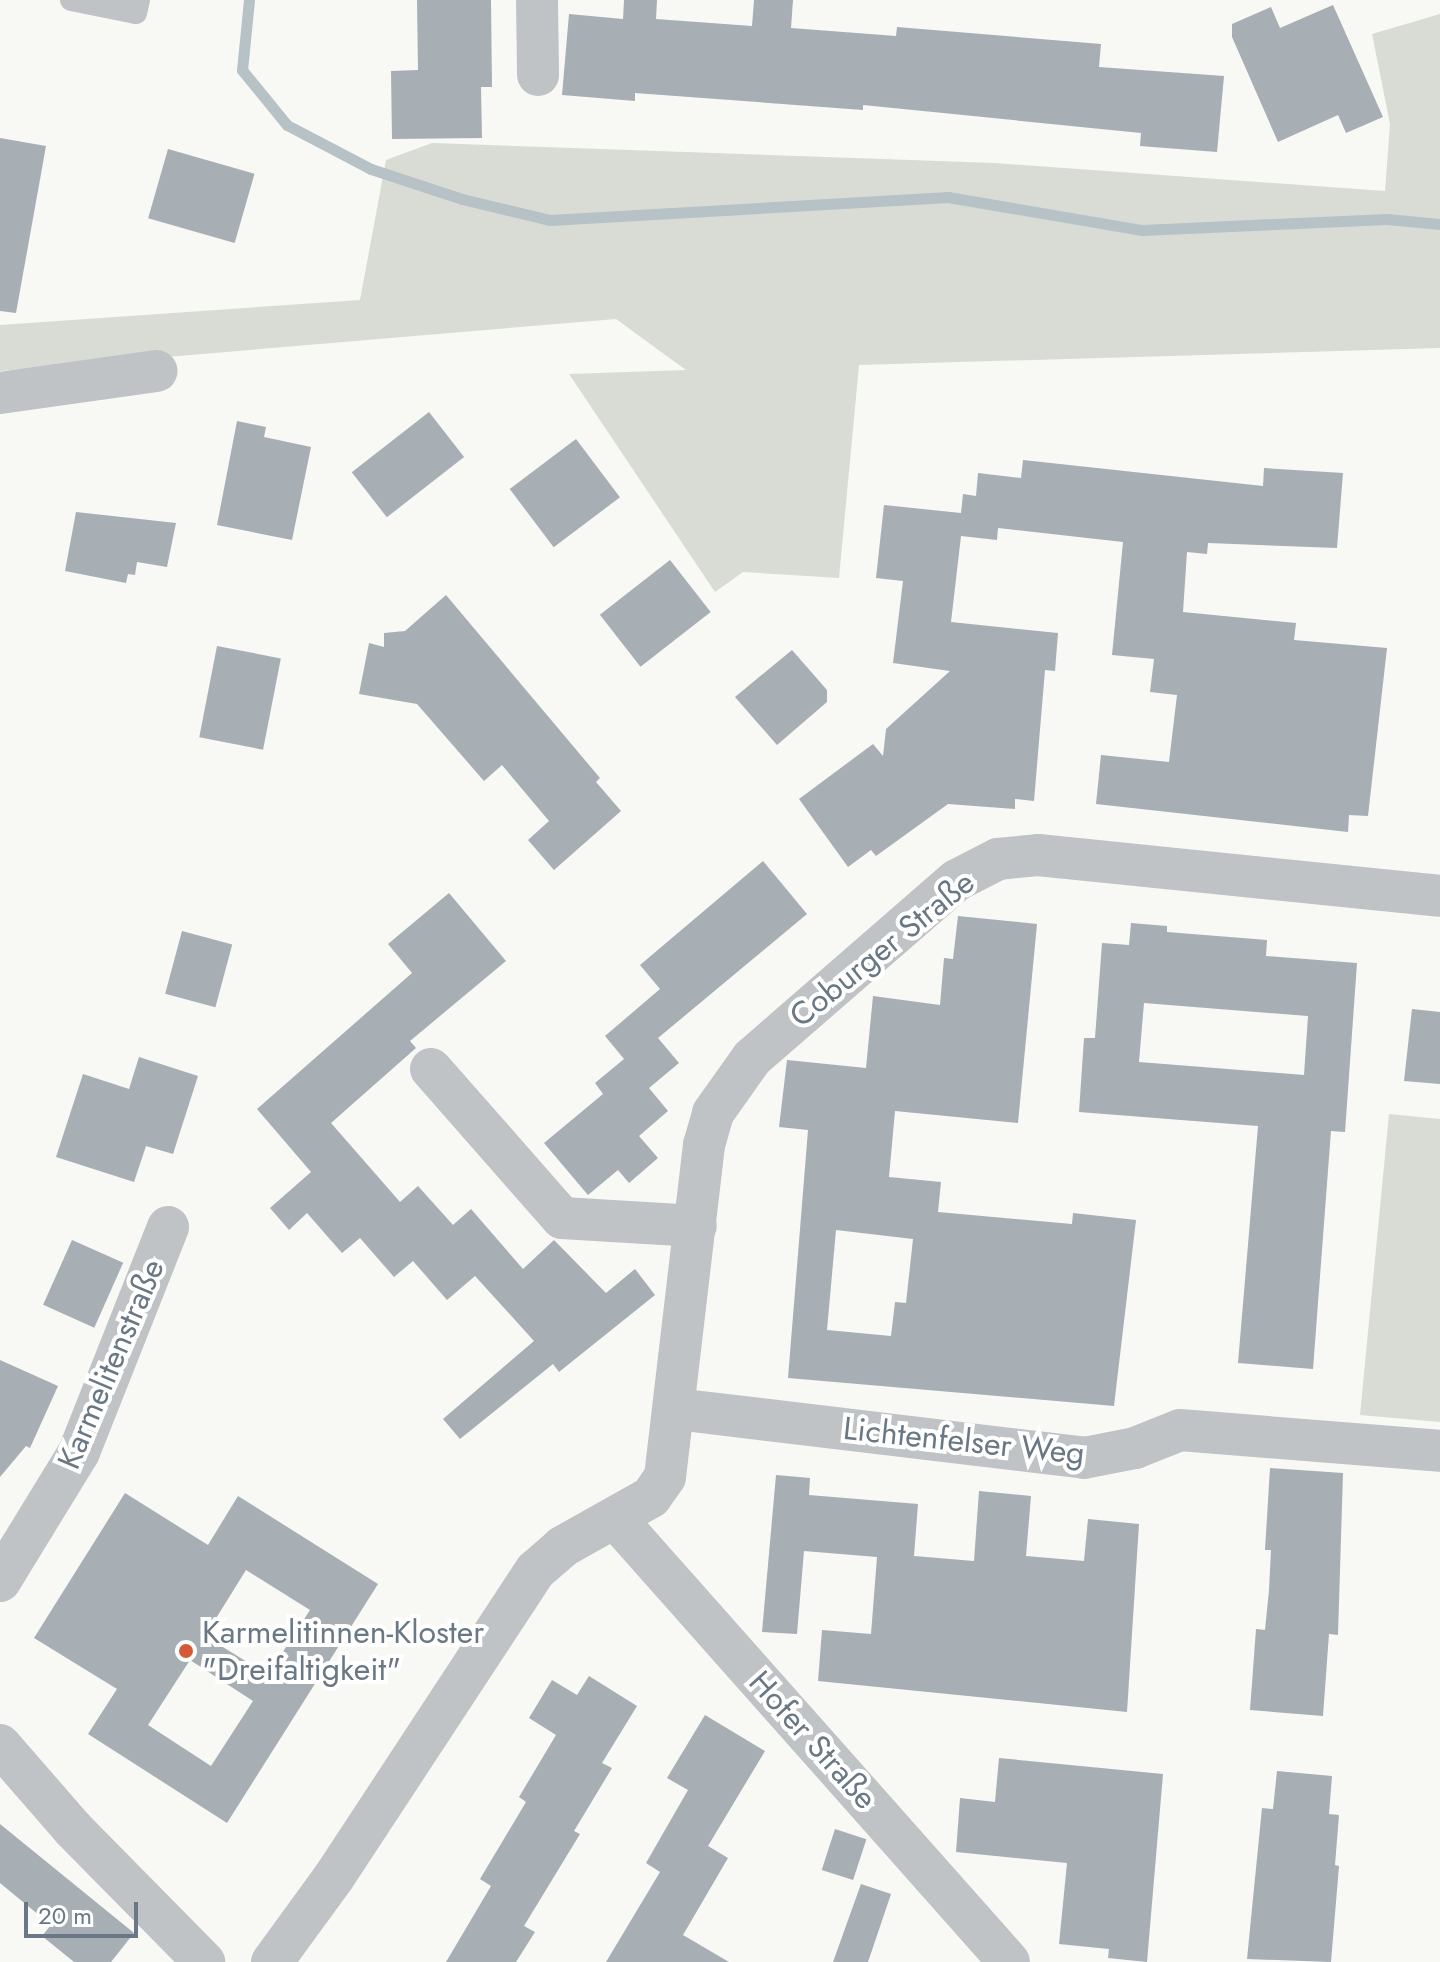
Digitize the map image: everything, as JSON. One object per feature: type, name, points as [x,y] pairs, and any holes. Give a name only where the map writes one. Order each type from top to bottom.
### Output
[{"type":"street","points":[[537,0],[538,75]]},
{"type":"street","points":[[0,393],[156,371]]},
{"type":"street","name":"Coburger Straße","points":[[272,1962],[334,1877],[536,1570],[562,1547],[651,1497],[665,1477],[676,1409],[704,1145],[713,1113],[752,1058],[957,880],[998,859],[1038,855],[1440,896]]},
{"type":"street","points":[[431,1069],[562,1218],[696,1226]]},
{"type":"street","name":"Karmelitenstraße","points":[[0,1581],[79,1452],[168,1227]]},
{"type":"street","name":"Lichtenfelser Weg","points":[[676,1409],[1084,1458],[1135,1448],[1180,1430],[1440,1451]]},
{"type":"street","name":"Hofer Straße","points":[[616,1519],[1009,1962]]},
{"type":"street","points":[[0,1745],[73,1829],[204,1962]]},
{"type":"lane","points":[[71,0],[136,13],[139,0]]},
{"type":"shaded area","points":[[1440,14],[1440,348],[859,365],[839,578],[743,572],[715,592],[569,374],[686,370],[616,319],[0,371],[0,325],[360,300],[386,160],[432,143],[995,163],[1385,191],[1390,124],[1372,34]]},
{"type":"shaded area","points":[[1389,1114],[1440,1119],[1440,1422],[1360,1415]]},
{"type":"building","points":[[417,0],[491,0],[492,87],[481,87],[482,138],[392,139],[391,71],[418,70]]},
{"type":"building","points":[[624,0],[657,0],[656,19],[752,26],[754,0],[793,0],[791,28],[896,36],[897,27],[1101,44],[1099,67],[1224,76],[1217,152],[1140,146],[1141,133],[863,105],[863,110],[635,93],[635,101],[562,95],[569,14],[623,19]]},
{"type":"building","points":[[1333,5],[1383,117],[1346,133],[1338,115],[1278,142],[1232,37],[1232,24],[1271,7],[1280,28]]},
{"type":"building","points":[[0,138],[46,146],[16,313],[0,311]]},
{"type":"building","points":[[168,149],[255,174],[235,243],[148,218]]},
{"type":"building","points":[[429,412],[464,457],[387,517],[352,472]]},
{"type":"building","points":[[237,421],[266,427],[264,437],[311,447],[292,540],[217,525]]},
{"type":"building","points":[[576,439],[620,497],[554,547],[510,489]]},
{"type":"building","points":[[1023,460],[1263,486],[1264,468],[1343,473],[1337,548],[1208,543],[1207,554],[1187,552],[1183,612],[1296,623],[1294,640],[1387,648],[1368,816],[1349,815],[1348,832],[1096,804],[1101,755],[1169,762],[1177,695],[1150,692],[1154,659],[1112,655],[1123,542],[998,528],[997,540],[961,536],[951,622],[1058,633],[1055,671],[1045,670],[1034,801],[1015,799],[1015,809],[948,804],[876,856],[871,850],[848,867],[799,799],[873,744],[883,756],[886,729],[950,671],[893,663],[903,581],[876,578],[884,505],[961,513],[963,494],[976,496],[978,473],[1021,478]]},
{"type":"building","points":[[76,512],[176,523],[167,567],[137,562],[135,575],[128,574],[126,583],[65,571]]},
{"type":"building","points":[[670,560],[711,612],[641,667],[600,615]]},
{"type":"building","points":[[446,595],[600,778],[596,782],[621,811],[554,870],[528,840],[549,821],[502,765],[484,781],[417,704],[359,694],[369,643],[384,647],[384,633],[405,631]]},
{"type":"building","points":[[217,646],[281,658],[263,750],[199,737]]},
{"type":"building","points":[[792,650],[827,690],[827,702],[777,745],[735,697]]},
{"type":"building","points":[[763,861],[807,914],[658,1038],[679,1063],[649,1088],[668,1111],[639,1136],[658,1158],[629,1183],[618,1170],[588,1195],[544,1143],[603,1094],[595,1083],[624,1059],[605,1036],[660,989],[640,965]]},
{"type":"building","points":[[449,893],[506,961],[410,1041],[416,1048],[331,1123],[400,1202],[418,1186],[453,1225],[471,1209],[523,1269],[554,1240],[606,1293],[635,1269],[655,1295],[559,1372],[553,1364],[460,1439],[443,1419],[534,1341],[475,1276],[447,1300],[413,1261],[394,1277],[360,1238],[342,1253],[307,1213],[289,1230],[270,1208],[311,1172],[257,1109],[412,973],[388,944]]},
{"type":"building","points":[[958,916],[1037,924],[1018,1123],[895,1111],[889,1177],[941,1182],[938,1212],[1072,1224],[1073,1213],[1136,1220],[1114,1406],[788,1378],[808,1130],[779,1127],[787,1060],[866,1068],[873,996],[940,1005],[944,958],[953,959]],"holes":[[[836,1230],[913,1239],[906,1303],[895,1302],[891,1336],[827,1330]]]},
{"type":"building","points":[[1131,923],[1167,926],[1167,932],[1267,940],[1266,956],[1357,963],[1345,1132],[1331,1131],[1313,1369],[1238,1363],[1258,1126],[1079,1112],[1084,1038],[1095,1038],[1102,943],[1129,945]],"holes":[[[1144,1003],[1308,1016],[1304,1075],[1139,1062]]]},
{"type":"building","points":[[182,931],[232,944],[215,1007],[165,994]]},
{"type":"building","points":[[1412,1009],[1440,1012],[1440,1084],[1404,1081]]},
{"type":"building","points":[[139,1057],[198,1076],[173,1154],[146,1146],[134,1182],[56,1157],[83,1074],[129,1089]]},
{"type":"building","points":[[72,1240],[123,1263],[94,1328],[43,1305]]},
{"type":"building","points":[[0,1360],[58,1386],[30,1448],[26,1446],[0,1477]]},
{"type":"building","points":[[1270,1468],[1343,1473],[1338,1635],[1329,1634],[1323,1716],[1250,1710],[1256,1629],[1265,1630],[1269,1590],[1271,1550],[1265,1550]]},
{"type":"building","points":[[776,1475],[810,1478],[809,1495],[918,1504],[914,1556],[974,1561],[979,1491],[1031,1496],[1026,1556],[1084,1561],[1088,1519],[1139,1524],[1127,1712],[818,1681],[822,1630],[871,1634],[877,1557],[804,1551],[797,1634],[762,1632]]},
{"type":"building","name":"Karmelitinnen-Kloster \"Dreifaltigkeit\"","points":[[125,1493],[208,1545],[238,1496],[378,1584],[227,1823],[88,1734],[117,1689],[34,1638]],"holes":[[[246,1570],[310,1610],[268,1675],[205,1636]],[[190,1660],[253,1701],[211,1766],[148,1725]]]},
{"type":"building","points":[[589,1676],[637,1706],[602,1763],[612,1768],[574,1831],[580,1834],[524,1926],[535,1932],[516,1962],[446,1962],[491,1886],[480,1879],[526,1802],[519,1797],[556,1735],[529,1718],[552,1680],[577,1695]]},
{"type":"building","points":[[705,1715],[765,1751],[708,1846],[728,1858],[683,1935],[729,1962],[606,1962],[660,1872],[646,1863],[688,1790],[667,1778]]},
{"type":"building","points":[[999,1758],[1163,1774],[1147,1962],[1108,1958],[1109,1949],[1059,1944],[1067,1863],[956,1852],[960,1798],[995,1802]]},
{"type":"building","points":[[1277,1771],[1332,1776],[1329,1814],[1339,1815],[1335,1865],[1339,1866],[1331,1962],[1247,1959],[1262,1808],[1273,1809]]},
{"type":"building","points":[[0,1824],[134,1933],[111,1962],[74,1962],[42,1936],[51,1925],[0,1883]]},
{"type":"building","points":[[835,1829],[866,1839],[853,1880],[822,1870]]},
{"type":"building","points":[[861,1884],[891,1894],[868,1962],[833,1962]]},
{"type":"waterway","points":[[249,0],[242,70],[287,125],[371,169],[462,199],[550,220],[948,197],[1142,230],[1387,219],[1440,224]]},
{"type":"place","name":"Karmelitinnen-Kloster \"Dreifaltigkeit\"","points":[[186,1651]]}]
